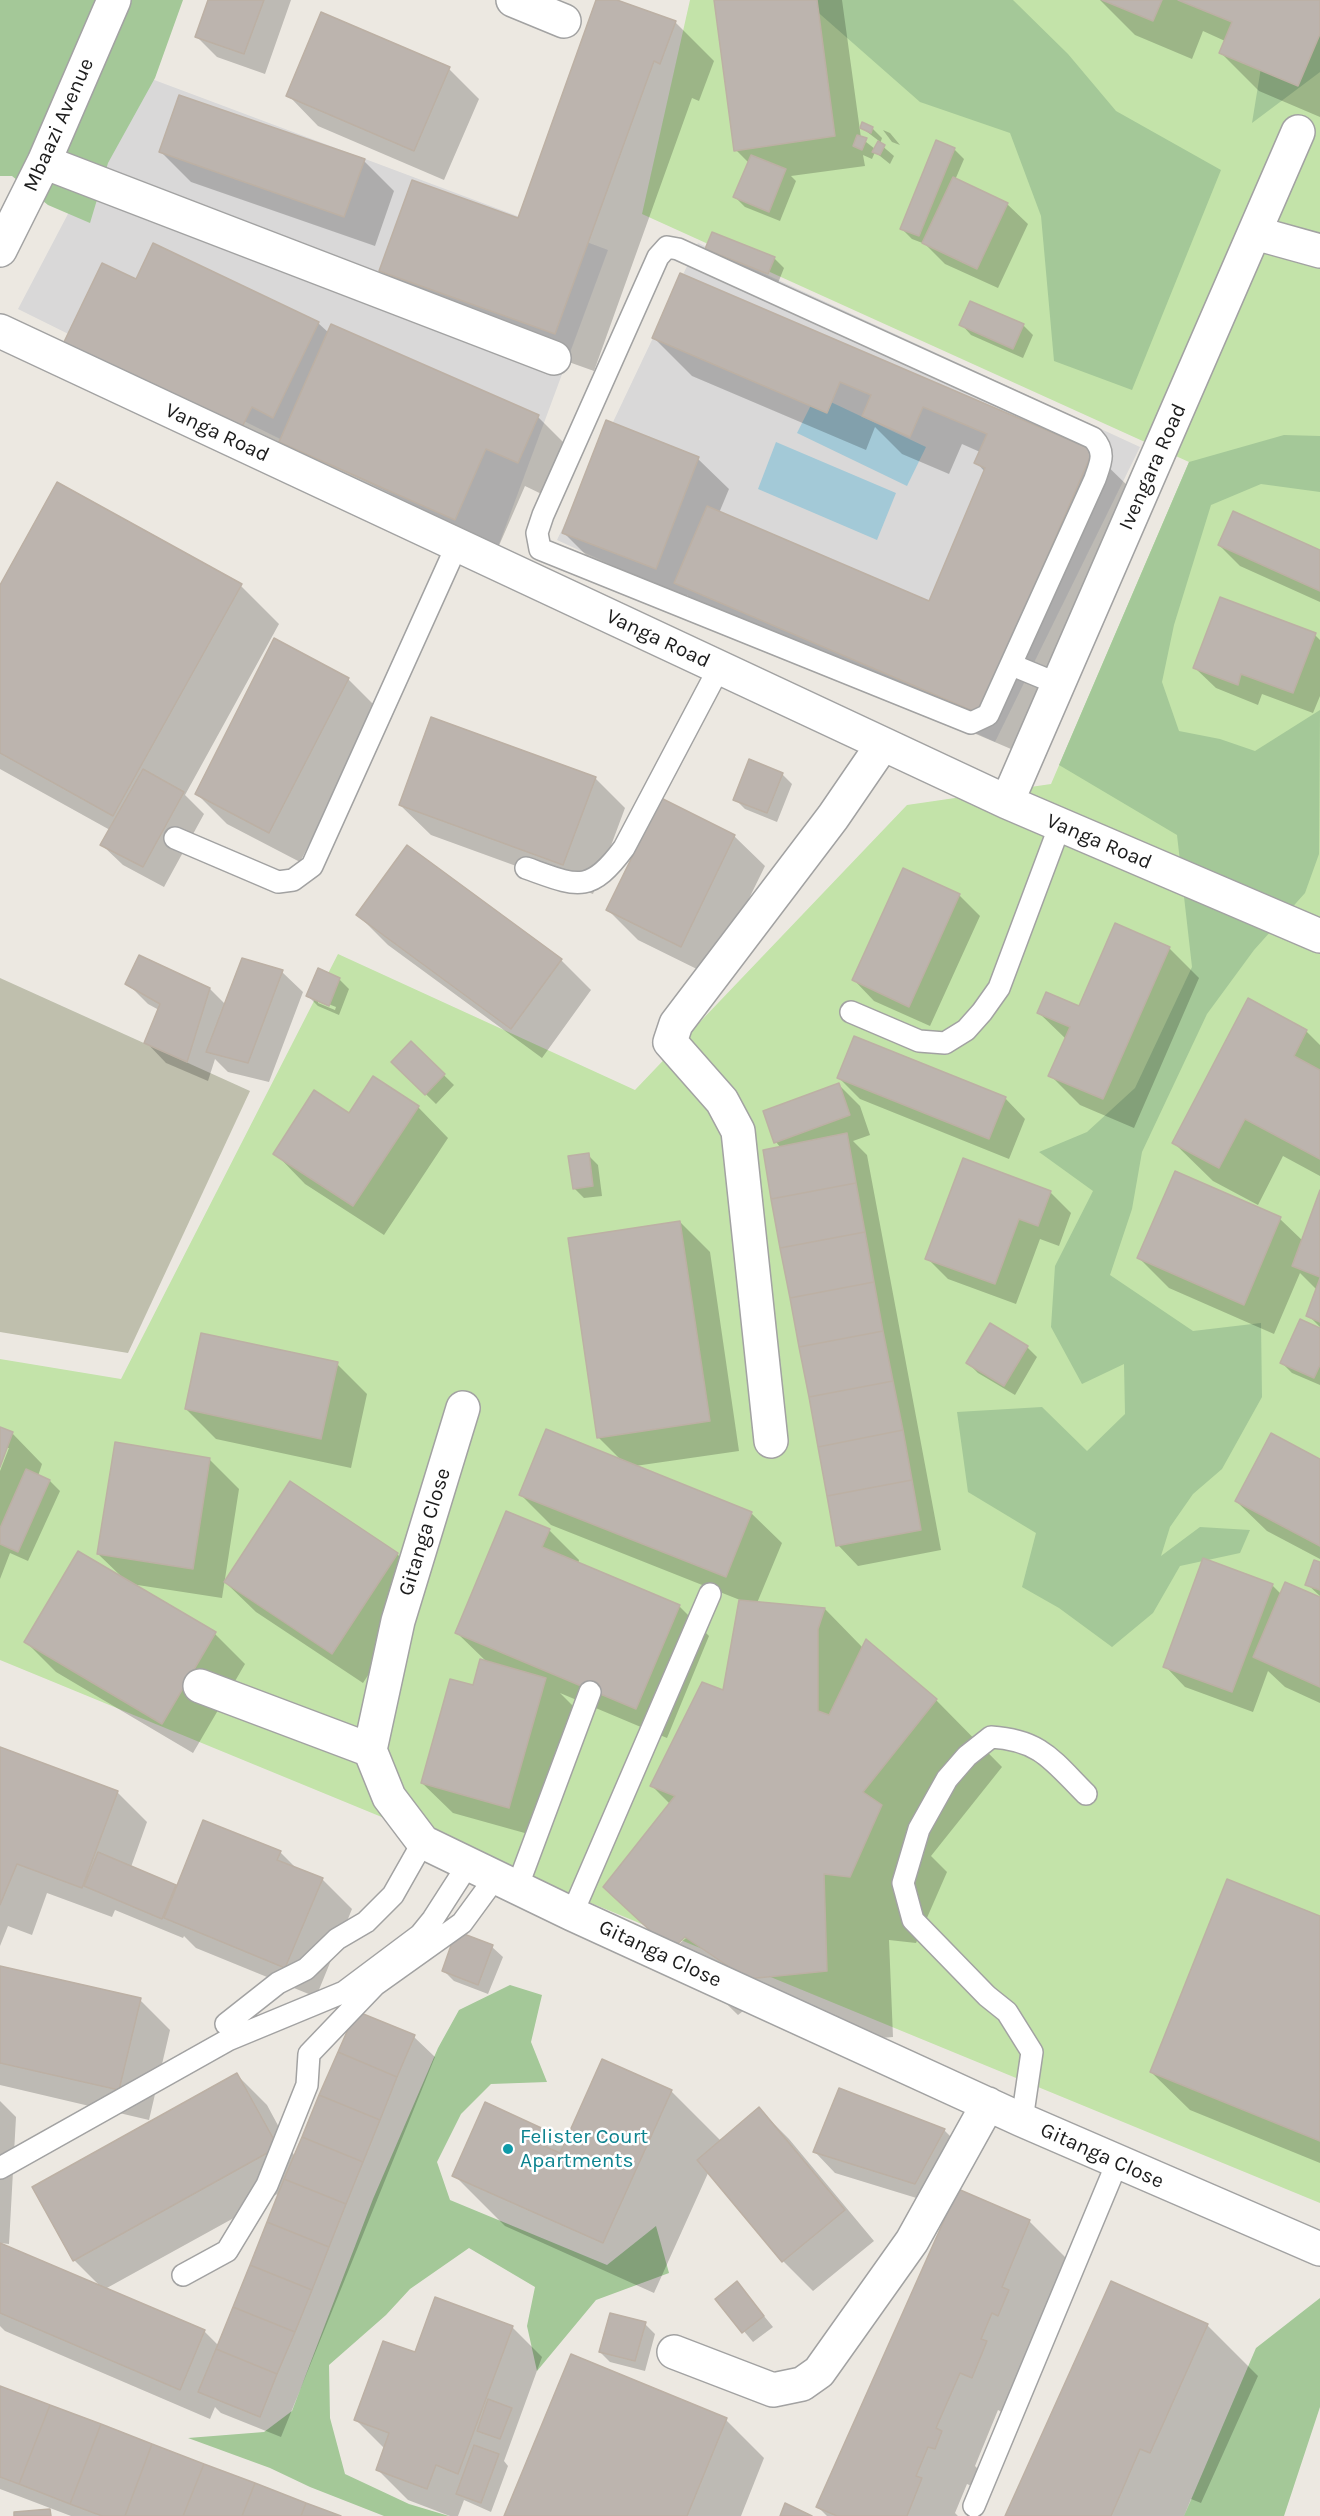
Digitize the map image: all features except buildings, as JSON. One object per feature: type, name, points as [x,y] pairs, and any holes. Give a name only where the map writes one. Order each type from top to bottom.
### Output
[{"type":"street","name":"Mbaazi Avenue","points":[[0,250],[44,162],[114,0]]},
{"type":"street","points":[[513,0],[564,21]]},
{"type":"street","name":"Ivengara Road","points":[[1006,802],[1298,132]]},
{"type":"street","points":[[44,162],[554,358]]},
{"type":"street","points":[[1255,233],[1320,251]]},
{"type":"street","name":"Vanga Road","points":[[0,331],[1006,802],[1320,936]]},
{"type":"street","points":[[771,1442],[738,1131],[722,1101],[670,1042],[676,1024],[833,817],[883,744]]},
{"type":"street","name":"Gitanga Close","points":[[463,1408],[398,1621],[370,1750],[389,1797],[423,1842],[572,1914],[1022,2120],[1320,2249]]},
{"type":"street","points":[[200,1686],[370,1750]]},
{"type":"street","points":[[674,2352],[773,2390],[802,2385],[819,2373],[912,2241],[988,2104]]},
{"type":"lane","points":[[667,247],[678,249],[1093,438],[1102,448],[1102,459],[1095,479],[1012,665],[988,715],[971,723],[540,549],[537,533],[543,515],[658,257],[667,247]]},
{"type":"lane","points":[[175,838],[278,882],[293,880],[312,866],[457,545]]},
{"type":"lane","points":[[1012,665],[1058,684]]},
{"type":"lane","points":[[526,868],[558,879],[587,883],[606,873],[624,848],[719,668]]},
{"type":"lane","points":[[851,1012],[919,1041],[945,1043],[966,1029],[982,1012],[999,988],[1060,825]]},
{"type":"lane","points":[[572,1914],[710,1594]]},
{"type":"lane","points":[[183,2275],[227,2252],[267,2185],[307,2085],[309,2054],[375,1985],[462,1923],[494,1876],[590,1692]]},
{"type":"lane","points":[[1022,2120],[1032,2052],[1007,2012],[987,1996],[913,1920],[903,1883],[919,1829],[947,1779],[967,1756],[991,1737],[1011,1739],[1042,1750],[1086,1794]]},
{"type":"lane","points":[[226,2024],[278,1983],[306,1969],[337,1938],[366,1922],[393,1895],[423,1842]]},
{"type":"lane","points":[[0,2168],[228,2040],[344,1992],[420,1935],[433,1919],[494,1876]]},
{"type":"lane","points":[[974,2506],[1117,2163]]},
{"type":"shaded area","points":[[141,75],[608,250],[498,547],[18,309]]},
{"type":"shaded area","points":[[698,243],[1140,447],[995,742],[557,540]]},
{"type":"shaded area","points":[[0,978],[250,1091],[128,1353],[0,1332]]},
{"type":"green space","points":[[0,0],[183,0],[155,78],[108,163],[90,223],[48,205],[12,176],[0,176]]},
{"type":"green space","points":[[690,0],[1320,0],[1320,2203],[0,1660],[0,1359],[121,1379],[338,954],[635,1090],[907,805],[1051,784],[1189,462],[642,214]]},
{"type":"green space","points":[[804,0],[1013,0],[1068,54],[1116,111],[1221,170],[1132,390],[1054,361],[1041,216],[1010,133],[920,102]]},
{"type":"green space","points":[[1272,0],[1320,0],[1320,72],[1252,123]]},
{"type":"green space","points":[[1284,435],[1320,436],[1320,492],[1261,484],[1211,505],[1174,625],[1162,682],[1179,731],[1220,739],[1255,751],[1320,710],[1319,854],[1305,893],[1254,950],[1207,1014],[1142,1152],[1132,1209],[1110,1275],[1193,1331],[1261,1323],[1262,1397],[1222,1469],[1193,1494],[1170,1527],[1161,1556],[1200,1527],[1250,1530],[1240,1553],[1180,1566],[1153,1613],[1112,1647],[1059,1608],[1022,1587],[1036,1533],[968,1492],[957,1412],[1042,1407],[1087,1451],[1125,1414],[1124,1364],[1082,1384],[1051,1327],[1055,1266],[1093,1191],[1039,1152],[1087,1132],[1135,1088],[1192,967],[1177,835],[1059,765],[1189,462]]},
{"type":"green space","points":[[510,1985],[542,1995],[531,2042],[547,2082],[491,2084],[461,2114],[437,2162],[450,2200],[607,2265],[656,2226],[669,2273],[596,2300],[537,2371],[527,2326],[535,2287],[469,2248],[410,2289],[386,2315],[329,2365],[330,2418],[345,2474],[409,2504],[449,2516],[384,2516],[310,2487],[270,2468],[188,2438],[264,2432],[292,2411],[373,2199],[438,2048],[459,2010]]},
{"type":"green space","points":[[1320,2298],[1320,2407],[1284,2516],[1184,2516],[1256,2348]]},
{"type":"water","points":[[816,395],[926,447],[907,486],[797,433]]},
{"type":"water","points":[[776,442],[896,493],[877,540],[758,489]]},
{"type":"place","name":"Felister Court Apartments","points":[[508,2149]]}]
